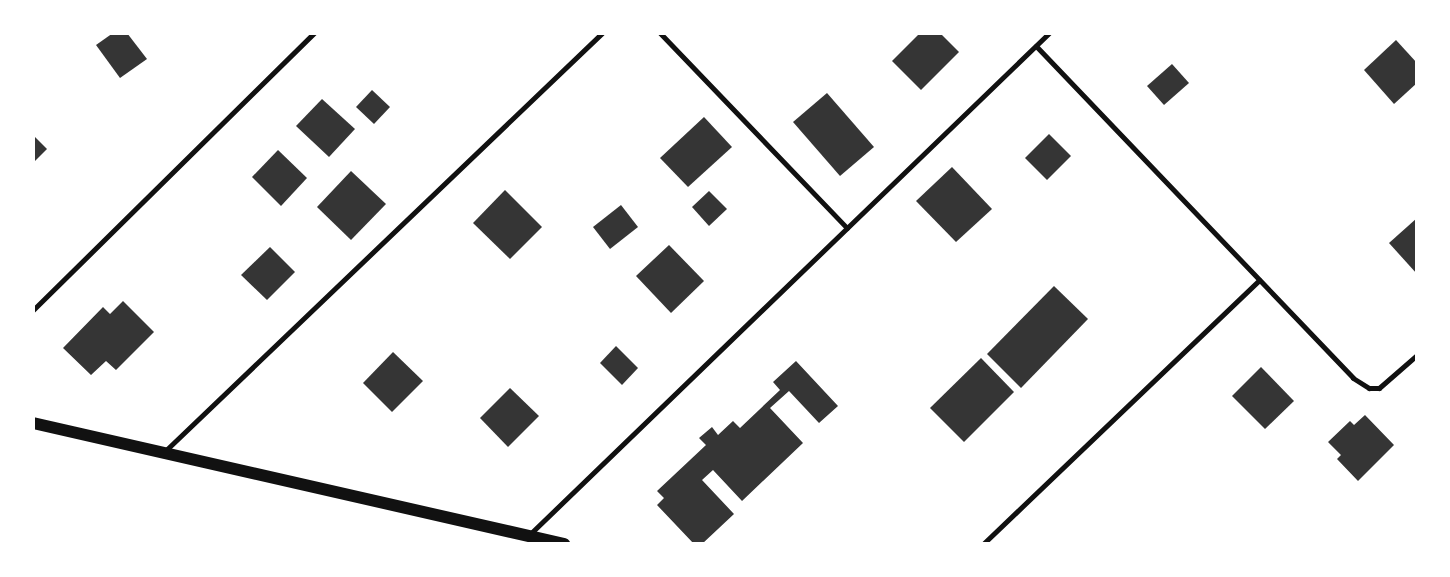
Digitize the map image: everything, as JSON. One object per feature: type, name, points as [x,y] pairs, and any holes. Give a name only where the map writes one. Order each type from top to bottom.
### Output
[{"type":"street","points":[[33,423],[564,544]]},
{"type":"lane","points":[[33,310],[314,33]]},
{"type":"lane","points":[[163,452],[601,33]]},
{"type":"lane","points":[[660,33],[847,228]]},
{"type":"lane","points":[[527,536],[1049,33]]},
{"type":"lane","points":[[1036,46],[1353,378],[1369,388],[1379,388],[1417,355]]},
{"type":"lane","points":[[982,544],[1259,280]]},
{"type":"building","points":[[113,33],[127,33],[147,59],[120,78],[96,45]]},
{"type":"building","points":[[920,33],[940,33],[959,52],[921,90],[892,61]]},
{"type":"building","points":[[1396,40],[1417,63],[1417,83],[1394,104],[1364,70]]},
{"type":"building","points":[[1172,64],[1189,83],[1164,105],[1147,86]]},
{"type":"building","points":[[372,90],[390,107],[374,124],[356,107]]},
{"type":"building","points":[[827,93],[874,147],[840,176],[793,122]]},
{"type":"building","points":[[322,99],[355,129],[329,157],[296,126]]},
{"type":"building","points":[[704,117],[732,147],[688,187],[660,158]]},
{"type":"building","points":[[1049,134],[1071,156],[1047,180],[1025,158]]},
{"type":"building","points":[[33,135],[47,149],[33,163]]},
{"type":"building","points":[[278,150],[307,178],[281,206],[252,177]]},
{"type":"building","points":[[952,167],[992,209],[956,242],[916,201]]},
{"type":"building","points":[[351,171],[386,204],[351,240],[317,207]]},
{"type":"building","points":[[505,190],[542,227],[510,259],[473,223]]},
{"type":"building","points":[[709,191],[727,209],[709,226],[692,207]]},
{"type":"building","points":[[621,205],[638,227],[610,249],[593,227]]},
{"type":"building","points":[[1417,218],[1417,274],[1389,243]]},
{"type":"building","points":[[669,245],[704,281],[671,313],[636,276]]},
{"type":"building","points":[[270,247],[295,272],[267,300],[241,275]]},
{"type":"building","points":[[1054,286],[1088,319],[1021,388],[987,354]]},
{"type":"building","points":[[123,301],[154,332],[116,370],[106,361],[91,375],[63,348],[103,307],[110,314]]},
{"type":"building","points":[[616,346],[638,368],[622,385],[600,363]]},
{"type":"building","points":[[393,352],[423,381],[392,412],[363,383]]},
{"type":"building","points":[[981,358],[1014,392],[964,442],[930,408]]},
{"type":"building","points":[[796,361],[838,406],[819,423],[789,391],[770,408],[803,443],[742,501],[713,470],[702,480],[734,514],[702,544],[694,544],[657,505],[664,498],[657,491],[706,445],[699,438],[712,427],[718,435],[733,421],[740,428],[780,390],[773,382]]},
{"type":"building","points":[[1261,367],[1294,401],[1265,429],[1232,396]]},
{"type":"building","points":[[510,388],[539,416],[508,447],[480,418]]},
{"type":"building","points":[[1365,415],[1394,445],[1358,481],[1337,459],[1341,455],[1328,442],[1350,421],[1354,425]]}]
